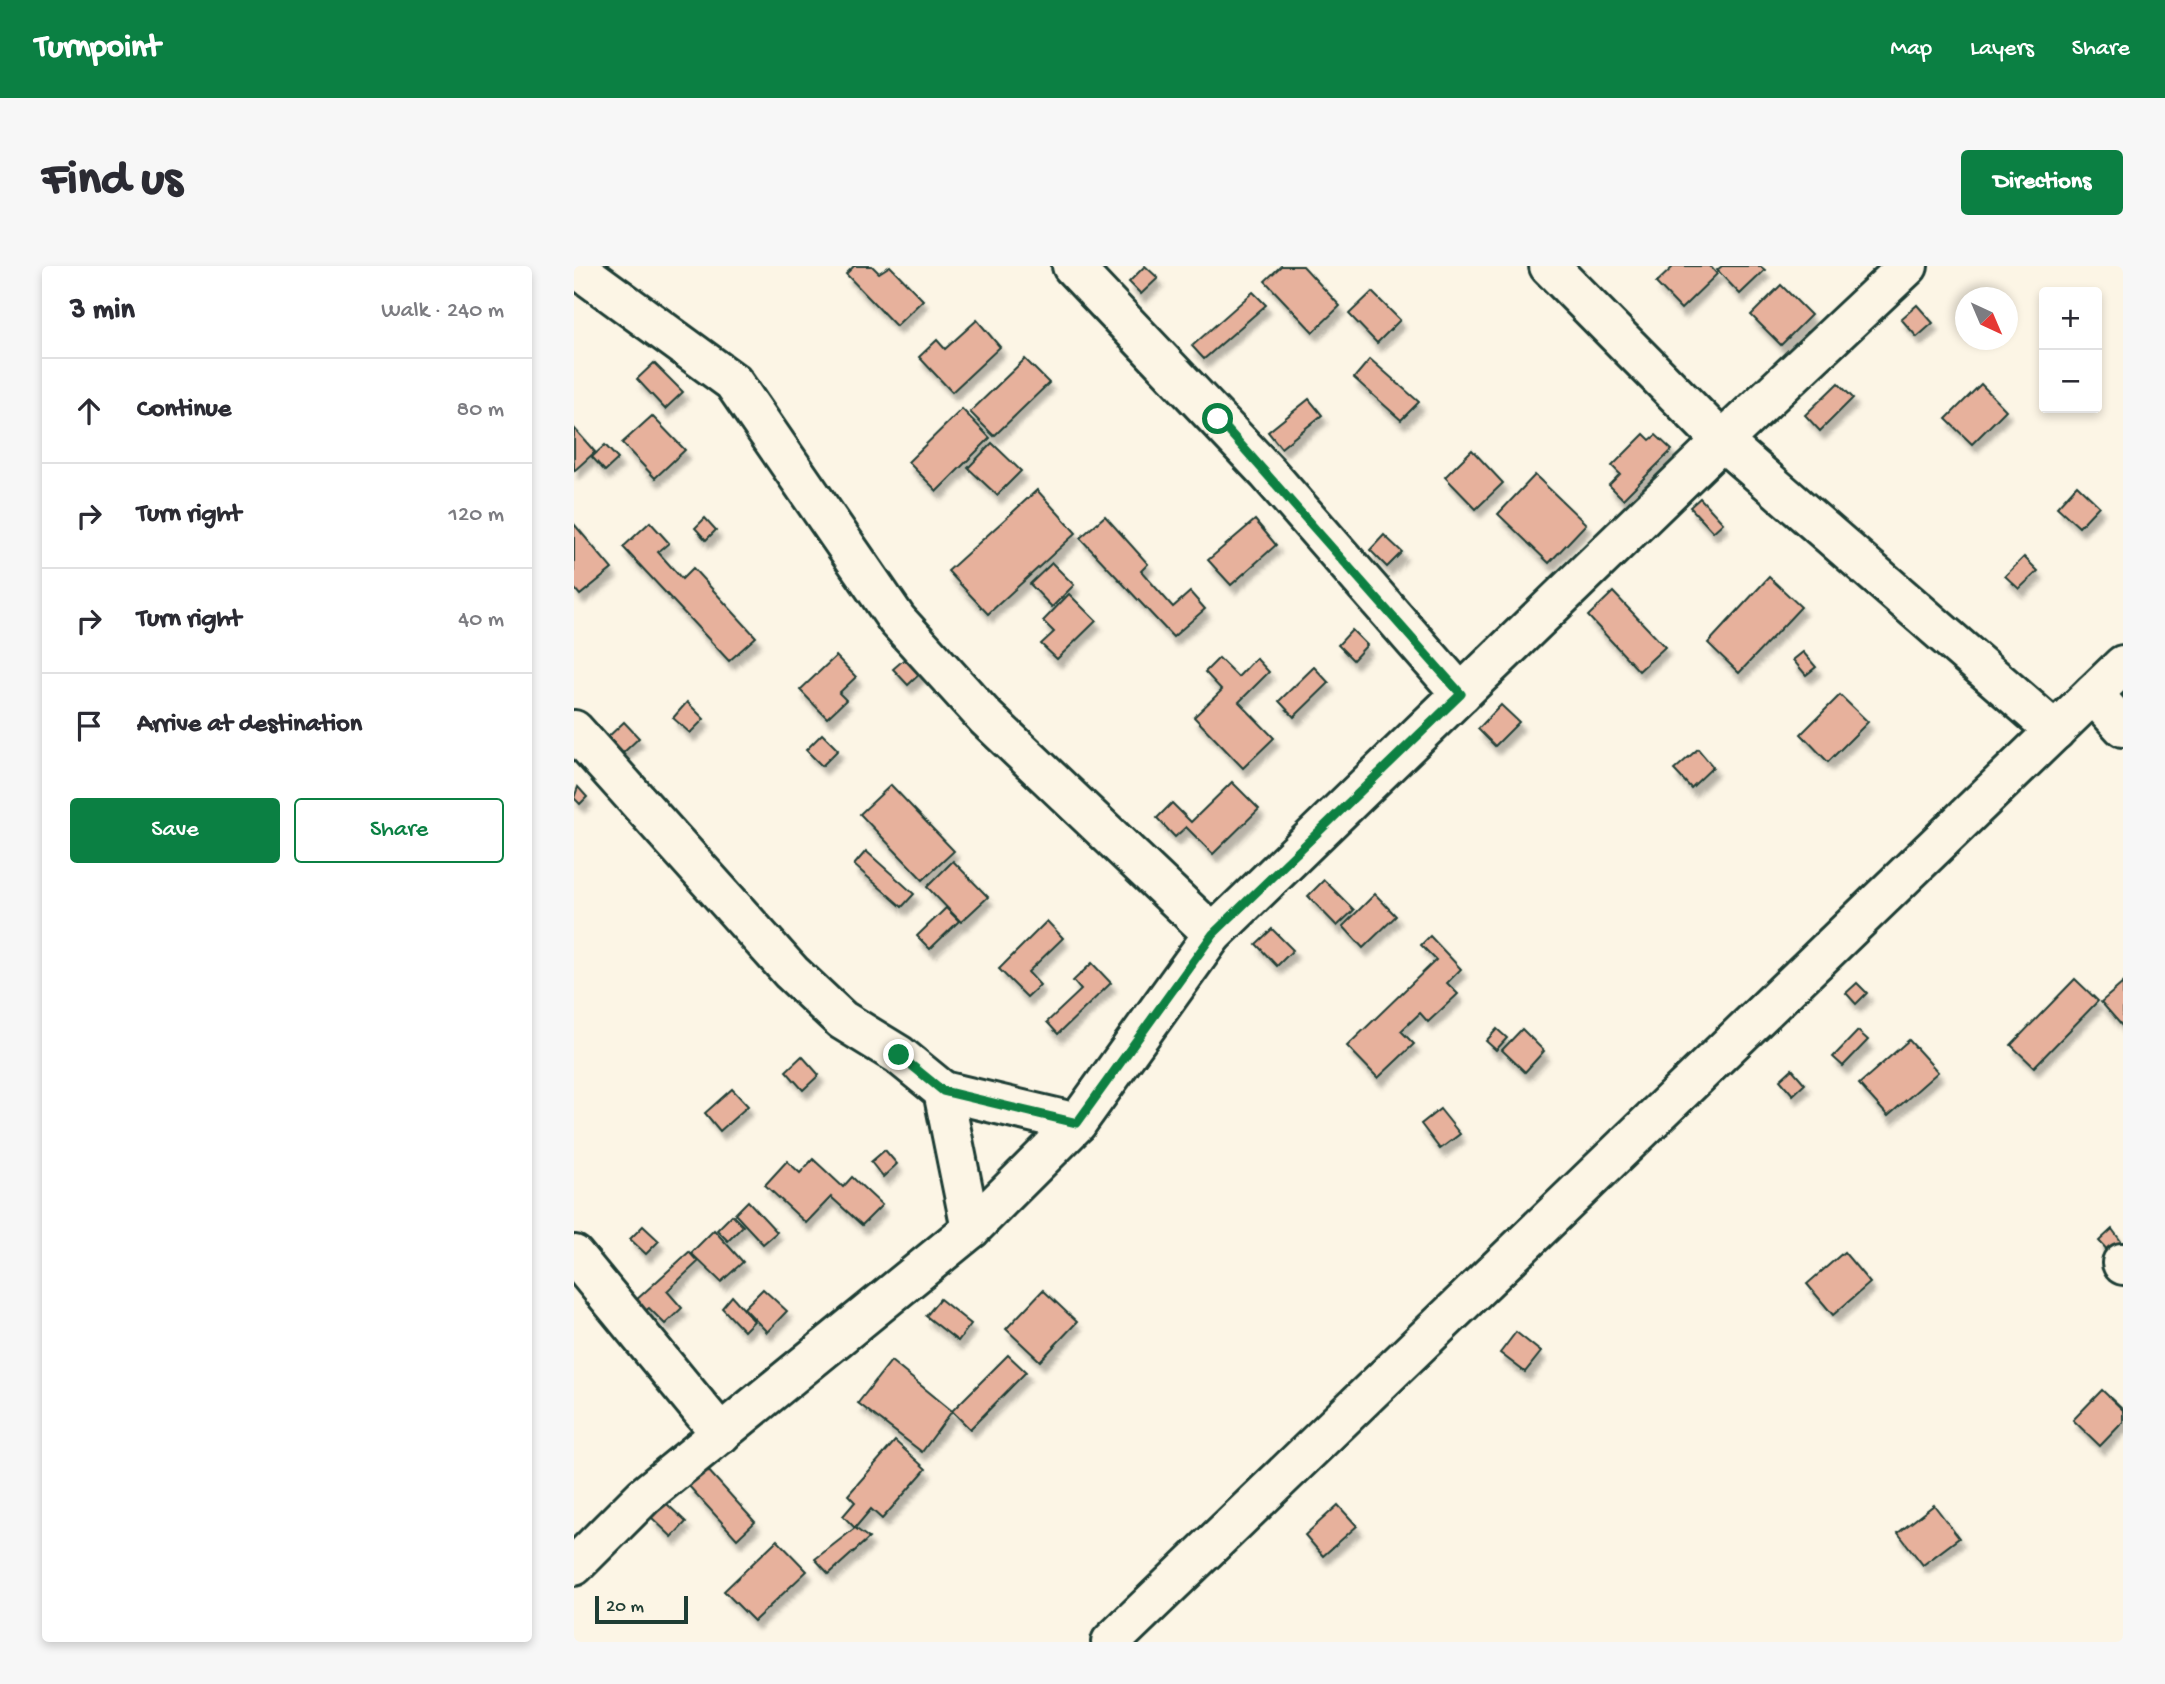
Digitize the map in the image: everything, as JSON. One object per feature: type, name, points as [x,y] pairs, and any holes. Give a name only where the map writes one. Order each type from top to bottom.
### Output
[{"type":"street","points":[[574,266],[733,382],[897,620],[986,718],[1213,934]]},
{"type":"street","points":[[1072,266],[1268,473],[1461,694]]},
{"type":"street","points":[[1549,266],[1597,318],[1722,441],[2055,731]]},
{"type":"street","points":[[574,1566],[644,1496],[971,1229],[1077,1123],[1213,934],[1722,441],[1908,266]]},
{"type":"street","points":[[1111,1642],[2123,665]]},
{"type":"street","points":[[2093,694],[2123,727]]},
{"type":"street","points":[[574,730],[791,972],[842,1020],[899,1055],[943,1091],[1077,1123]]},
{"type":"street","points":[[943,1091],[971,1229]]},
{"type":"street","points":[[574,1255],[722,1434]]},
{"type":"building","points":[[854,266],[872,266],[879,273],[890,266],[923,300],[896,326],[846,274]]},
{"type":"building","points":[[1145,266],[1158,278],[1141,294],[1129,282]]},
{"type":"building","points":[[1281,266],[1303,266],[1340,306],[1313,332],[1265,281]]},
{"type":"building","points":[[1674,266],[1710,266],[1717,274],[1681,309],[1656,283]]},
{"type":"building","points":[[1722,266],[1760,266],[1765,270],[1740,294],[1717,270]]},
{"type":"building","points":[[1781,285],[1811,315],[1781,345],[1751,315]]},
{"type":"building","points":[[1253,292],[1266,305],[1204,359],[1192,346]]},
{"type":"building","points":[[1372,292],[1400,320],[1377,343],[1349,314]]},
{"type":"building","points":[[1917,305],[1933,323],[1917,337],[1901,319]]},
{"type":"building","points":[[977,320],[1000,347],[952,392],[919,357],[937,340],[945,349]]},
{"type":"building","points":[[1025,359],[1049,383],[994,436],[970,412]]},
{"type":"building","points":[[1370,359],[1419,402],[1401,420],[1354,378]]},
{"type":"building","points":[[654,363],[683,392],[665,409],[637,379]]},
{"type":"building","points":[[1838,383],[1853,398],[1820,431],[1805,415]]},
{"type":"building","points":[[1981,384],[2006,410],[1972,444],[1946,419]]},
{"type":"building","points":[[1309,399],[1322,415],[1281,448],[1268,432]]},
{"type":"building","points":[[962,409],[990,438],[937,491],[908,462]]},
{"type":"building","points":[[652,416],[685,450],[655,478],[622,443]]},
{"type":"building","points":[[574,428],[595,452],[574,471]]},
{"type":"building","points":[[1644,434],[1650,440],[1656,435],[1672,450],[1623,499],[1609,485],[1620,474],[1612,466]]},
{"type":"building","points":[[992,443],[1021,471],[997,495],[968,468]]},
{"type":"building","points":[[605,445],[618,459],[605,471],[592,457]]},
{"type":"building","points":[[1472,450],[1503,483],[1476,509],[1445,477]]},
{"type":"building","points":[[1535,475],[1586,524],[1549,563],[1498,514]]},
{"type":"building","points":[[2077,485],[2099,506],[2079,527],[2057,507]]},
{"type":"building","points":[[1037,490],[1076,533],[988,614],[948,571]]},
{"type":"building","points":[[1700,498],[1723,523],[1713,532],[1690,507]]},
{"type":"building","points":[[1105,516],[1148,564],[1141,571],[1173,607],[1190,592],[1205,609],[1173,637],[1080,538]]},
{"type":"building","points":[[705,518],[716,530],[706,540],[695,528]]},
{"type":"building","points":[[1255,520],[1276,545],[1231,585],[1208,560]]},
{"type":"building","points":[[650,522],[669,543],[658,552],[682,579],[693,568],[756,637],[729,661],[623,547]]},
{"type":"building","points":[[574,524],[612,569],[580,595],[574,588]]},
{"type":"building","points":[[1384,535],[1402,552],[1387,567],[1370,550]]},
{"type":"building","points":[[2024,557],[2038,571],[2019,589],[2005,576]]},
{"type":"building","points":[[1052,563],[1074,585],[1052,607],[1030,584]]},
{"type":"building","points":[[1769,577],[1801,607],[1739,673],[1708,643]]},
{"type":"building","points":[[1613,592],[1665,647],[1639,671],[1588,616]]},
{"type":"building","points":[[1069,594],[1096,621],[1057,659],[1041,644],[1054,632],[1043,621]]},
{"type":"building","points":[[1352,630],[1367,645],[1353,660],[1338,645]]},
{"type":"building","points":[[1803,652],[1816,667],[1806,675],[1793,660]]},
{"type":"building","points":[[909,655],[924,670],[908,685],[893,669]]},
{"type":"building","points":[[836,656],[856,677],[839,693],[846,700],[827,718],[800,690]]},
{"type":"building","points":[[1219,658],[1238,677],[1256,658],[1269,672],[1239,702],[1274,738],[1243,768],[1194,717],[1222,690],[1205,672]]},
{"type":"building","points":[[1314,667],[1329,683],[1294,717],[1279,701]]},
{"type":"building","points":[[1840,695],[1868,722],[1828,762],[1801,734]]},
{"type":"building","points":[[687,702],[704,719],[690,733],[673,718]]},
{"type":"building","points":[[1501,705],[1519,722],[1495,746],[1478,729]]},
{"type":"building","points":[[624,722],[639,738],[623,753],[608,737]]},
{"type":"building","points":[[822,734],[838,750],[822,766],[806,750]]},
{"type":"building","points":[[1698,749],[1713,767],[1691,788],[1674,770]]},
{"type":"building","points":[[1232,782],[1259,809],[1213,854],[1186,827],[1175,837],[1157,818],[1172,803],[1191,822]]},
{"type":"building","points":[[891,785],[954,851],[923,880],[860,814]]},
{"type":"building","points":[[578,787],[587,797],[580,804],[574,798]]},
{"type":"building","points":[[866,851],[914,894],[902,907],[854,865]]},
{"type":"building","points":[[953,861],[988,897],[961,922],[927,887]]},
{"type":"building","points":[[1324,880],[1354,910],[1337,926],[1308,896]]},
{"type":"building","points":[[1375,894],[1396,916],[1363,948],[1343,926]]},
{"type":"building","points":[[946,908],[959,921],[930,949],[917,936]]},
{"type":"building","points":[[1047,921],[1063,938],[1028,972],[1040,985],[1027,997],[999,969]]},
{"type":"building","points":[[1272,929],[1293,950],[1277,966],[1256,944]]},
{"type":"building","points":[[1430,936],[1461,969],[1447,983],[1458,994],[1428,1022],[1420,1013],[1401,1031],[1414,1044],[1378,1078],[1347,1046],[1436,960],[1421,945]]},
{"type":"building","points":[[1092,963],[1111,983],[1058,1034],[1047,1022],[1081,990],[1073,981]]},
{"type":"building","points":[[2075,979],[2098,1001],[2034,1067],[2011,1045]]},
{"type":"building","points":[[1857,983],[1867,993],[1856,1004],[1846,993]]},
{"type":"building","points":[[2123,983],[2123,1027],[2101,1002]]},
{"type":"building","points":[[1497,1029],[1507,1038],[1496,1050],[1486,1041]]},
{"type":"building","points":[[1522,1029],[1544,1051],[1525,1072],[1502,1050]]},
{"type":"building","points":[[1858,1031],[1868,1040],[1843,1066],[1833,1057]]},
{"type":"building","points":[[1909,1040],[1938,1072],[1888,1116],[1859,1084]]},
{"type":"building","points":[[802,1056],[819,1075],[803,1090],[786,1071]]},
{"type":"building","points":[[1792,1069],[1805,1084],[1793,1095],[1780,1080]]},
{"type":"building","points":[[732,1089],[748,1106],[720,1131],[705,1113]]},
{"type":"building","points":[[1440,1109],[1460,1134],[1440,1149],[1421,1124]]},
{"type":"building","points":[[885,1150],[897,1164],[883,1177],[871,1162]]},
{"type":"building","points":[[813,1159],[843,1187],[852,1177],[882,1205],[862,1225],[831,1197],[806,1223],[765,1185],[787,1161],[800,1173]]},
{"type":"building","points":[[748,1201],[777,1232],[763,1244],[735,1214]]},
{"type":"building","points":[[732,1215],[743,1226],[728,1241],[717,1230]]},
{"type":"building","points":[[643,1226],[659,1241],[646,1254],[630,1239]]},
{"type":"building","points":[[2112,1229],[2123,1244],[2111,1254],[2099,1241]]},
{"type":"building","points":[[714,1230],[743,1262],[721,1282],[691,1253]]},
{"type":"building","points":[[689,1252],[698,1262],[667,1291],[682,1308],[665,1324],[649,1308],[645,1311],[635,1301]]},
{"type":"building","points":[[1844,1252],[1870,1283],[1833,1315],[1807,1284]]},
{"type":"building","points":[[763,1289],[787,1311],[767,1332],[744,1308]]},
{"type":"building","points":[[1043,1290],[1077,1322],[1040,1361],[1006,1329]]},
{"type":"building","points":[[732,1296],[754,1321],[744,1331],[722,1308]]},
{"type":"building","points":[[940,1299],[971,1324],[958,1341],[926,1316]]},
{"type":"building","points":[[1516,1332],[1541,1352],[1525,1372],[1500,1353]]},
{"type":"building","points":[[1008,1355],[1026,1372],[970,1429],[952,1411]]},
{"type":"building","points":[[891,1361],[952,1411],[922,1452],[858,1403]]},
{"type":"building","points":[[2102,1390],[2123,1410],[2123,1422],[2100,1446],[2073,1420]]},
{"type":"building","points":[[895,1441],[926,1469],[882,1519],[871,1509],[855,1528],[843,1516],[855,1502],[848,1495]]},
{"type":"building","points":[[707,1469],[755,1522],[737,1539],[688,1485]]},
{"type":"building","points":[[666,1503],[686,1522],[672,1537],[651,1517]]},
{"type":"building","points":[[1338,1505],[1357,1526],[1323,1556],[1305,1535]]},
{"type":"building","points":[[1934,1505],[1959,1538],[1923,1565],[1898,1533]]},
{"type":"building","points":[[855,1528],[869,1538],[829,1574],[815,1559]]},
{"type":"building","points":[[777,1540],[807,1571],[754,1621],[724,1591]]},
{"type":"route","points":[[899,1055],[943,1091],[1077,1123],[1213,934],[1461,694],[1218,419]]}]
